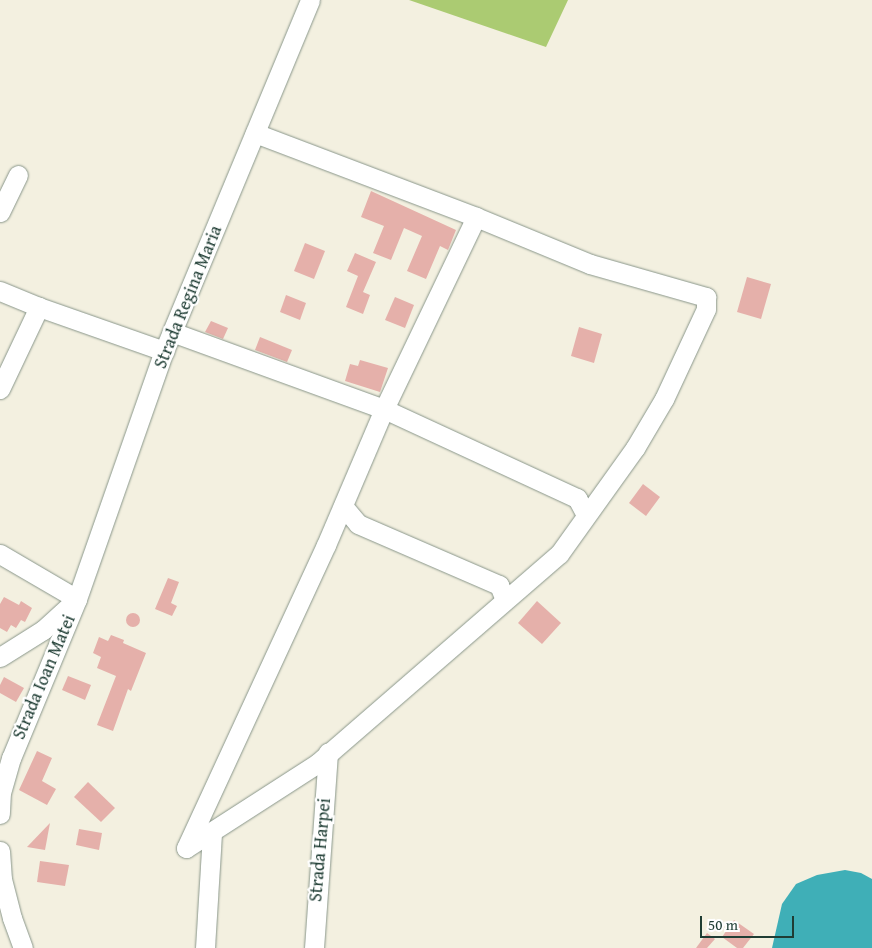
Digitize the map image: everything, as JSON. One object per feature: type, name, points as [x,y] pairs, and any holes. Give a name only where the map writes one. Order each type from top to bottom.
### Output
[{"type":"street","name":"Strada Regina Maria","points":[[0,657],[43,630],[77,598],[164,351],[310,0]]},
{"type":"street","points":[[255,133],[476,217],[590,264],[706,297],[706,309],[664,399],[635,448],[559,554],[328,753],[280,789],[186,848],[343,506],[384,409],[476,217]]},
{"type":"street","points":[[0,212],[18,174]]},
{"type":"street","points":[[0,291],[39,307],[164,351]]},
{"type":"street","points":[[0,389],[39,307]]},
{"type":"street","points":[[172,332],[384,409],[577,498],[586,515]]},
{"type":"street","points":[[343,506],[358,524],[499,585],[505,600]]},
{"type":"street","points":[[0,554],[77,598]]},
{"type":"street","name":"Strada Ioan Matei","points":[[0,814],[1,793],[11,758],[77,598]]},
{"type":"street","name":"Strada Harpei","points":[[314,948],[328,753]]},
{"type":"street","points":[[204,948],[212,832]]},
{"type":"street","points":[[0,852],[2,879],[12,918],[23,948]]},
{"type":"green space","points":[[409,0],[568,0],[546,47]]},
{"type":"water","points":[[845,870],[861,873],[872,879],[872,948],[772,948],[782,904],[796,884],[817,875]]},
{"type":"building","points":[[371,191],[456,230],[448,250],[440,246],[426,279],[407,271],[422,236],[404,228],[391,260],[373,253],[384,226],[361,217]]},
{"type":"building","points":[[305,243],[325,251],[314,279],[294,271]]},
{"type":"building","points":[[355,253],[376,262],[363,292],[370,295],[363,314],[346,307],[358,276],[347,271]]},
{"type":"building","points":[[747,277],[771,284],[761,319],[737,312]]},
{"type":"building","points":[[286,295],[306,303],[300,320],[280,312]]},
{"type":"building","points":[[395,297],[414,305],[405,328],[385,320]]},
{"type":"building","points":[[211,321],[228,328],[223,339],[205,332]]},
{"type":"building","points":[[579,327],[602,334],[594,363],[571,356]]},
{"type":"building","points":[[260,337],[292,350],[287,362],[255,350]]},
{"type":"building","points":[[360,360],[388,368],[380,392],[345,381],[350,364],[358,366]]},
{"type":"building","points":[[643,484],[660,497],[646,516],[629,503]]},
{"type":"building","points":[[168,578],[179,582],[171,603],[177,606],[172,616],[155,609]]},
{"type":"building","points":[[4,597],[19,605],[21,601],[32,608],[25,622],[21,620],[16,628],[11,625],[7,632],[0,628],[0,604]]},
{"type":"building","points":[[537,601],[561,623],[542,644],[518,623]]},
{"type":"building","points":[[130,613],[136,613],[140,620],[136,627],[130,627],[126,623],[126,617]]},
{"type":"building","points":[[111,635],[124,640],[123,643],[146,653],[131,691],[128,689],[113,731],[97,725],[116,676],[97,668],[101,657],[93,653],[99,637],[108,641]]},
{"type":"building","points":[[68,676],[91,685],[85,700],[62,690]]},
{"type":"building","points":[[4,677],[24,688],[16,702],[0,693],[0,685]]},
{"type":"building","points":[[37,751],[52,758],[42,781],[56,789],[47,805],[19,790]]},
{"type":"building","points":[[88,782],[115,808],[101,822],[74,797]]},
{"type":"building","points":[[50,823],[45,850],[27,847]]},
{"type":"building","points":[[79,829],[102,833],[99,850],[76,845]]},
{"type":"building","points":[[40,861],[69,865],[65,886],[37,882]]},
{"type":"building","points":[[734,920],[754,934],[743,948],[737,948],[722,937]]},
{"type":"building","points":[[707,933],[715,939],[707,948],[696,948]]}]
